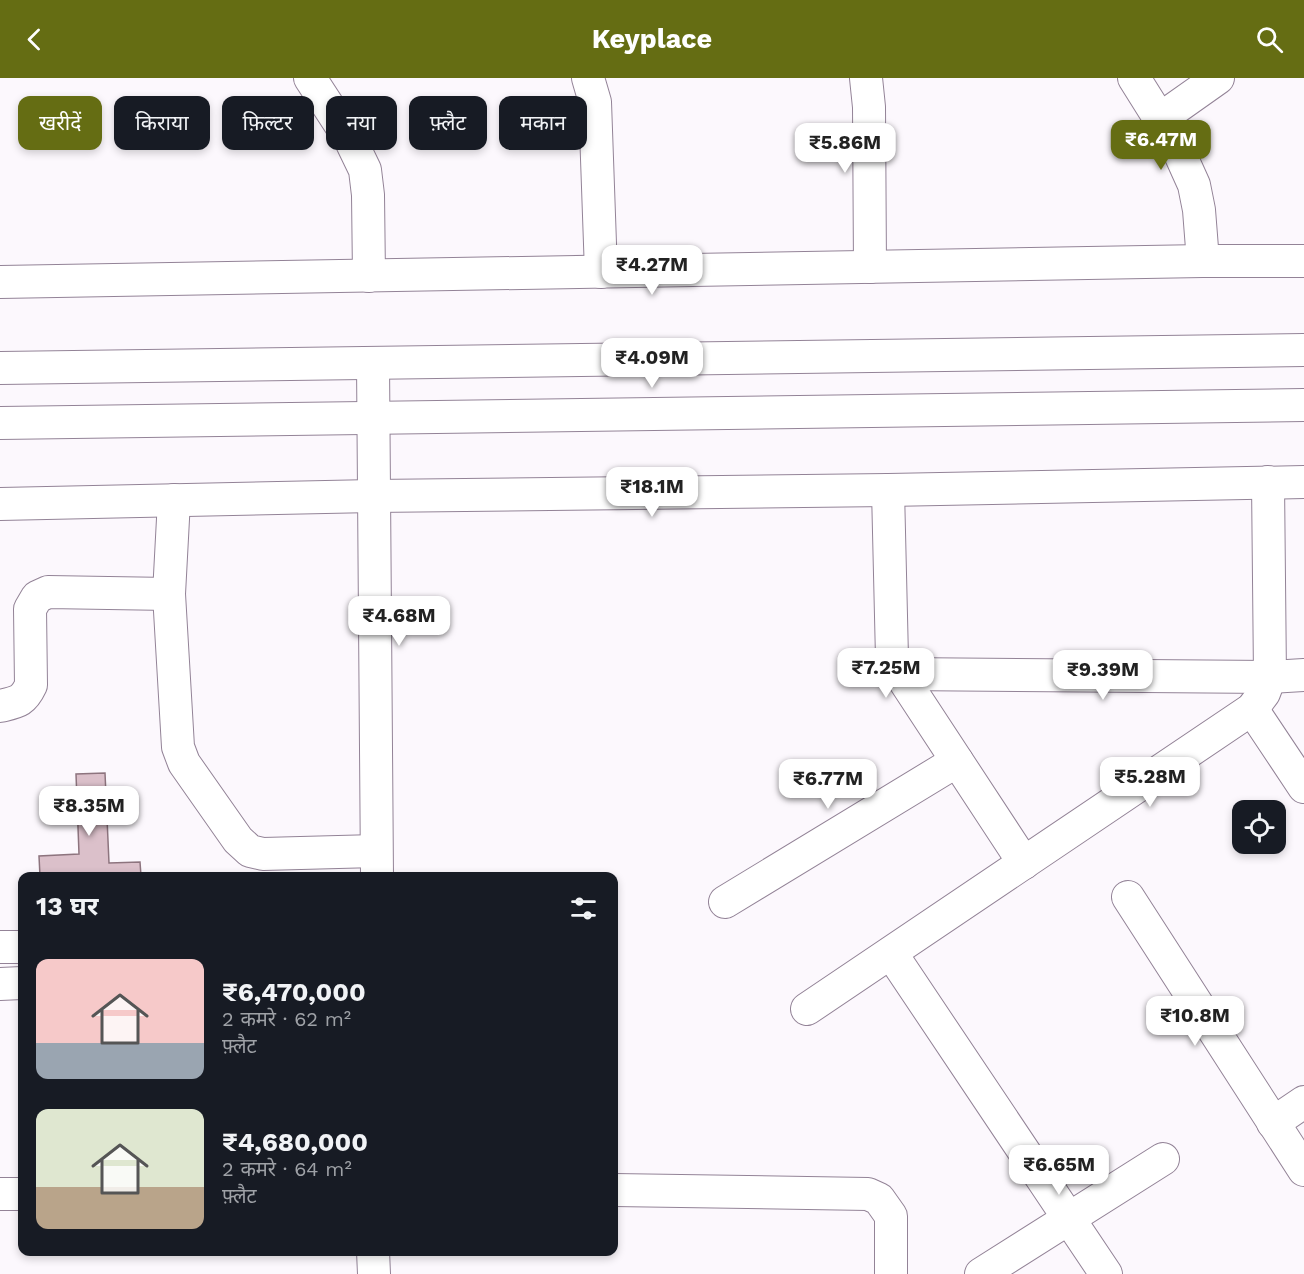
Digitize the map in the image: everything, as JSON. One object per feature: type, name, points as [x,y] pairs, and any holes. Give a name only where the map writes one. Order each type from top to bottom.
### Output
[{"type":"street","points":[[310,78],[351,141],[364,170],[368,195],[369,276]]},
{"type":"street","points":[[588,78],[595,102],[601,272]]},
{"type":"street","points":[[866,78],[869,107],[870,267]]},
{"type":"street","points":[[1134,78],[1176,145],[1194,185],[1199,210],[1203,261]]},
{"type":"street","points":[[1160,119],[1218,78]]},
{"type":"street","points":[[0,282],[1304,261]]},
{"type":"street","points":[[0,368],[1304,350]]},
{"type":"street","points":[[174,500],[169,594],[178,747],[183,763],[238,840],[250,851],[376,864],[373,363]]},
{"type":"street","points":[[0,423],[1304,405]]},
{"type":"street","points":[[807,1009],[1252,709],[1264,693],[1270,677],[1268,482]]},
{"type":"street","points":[[0,504],[1304,482]]},
{"type":"street","points":[[888,490],[892,658],[900,674],[1024,863]]},
{"type":"street","points":[[0,706],[14,703],[26,696],[32,685],[30,609],[37,597],[48,592],[169,594]]},
{"type":"street","points":[[900,674],[1270,677],[1304,675]]},
{"type":"street","points":[[1252,709],[1304,787]]},
{"type":"street","points":[[725,902],[957,761]]},
{"type":"street","points":[[1128,897],[1304,1170]]},
{"type":"street","points":[[0,947],[18,946]]},
{"type":"street","points":[[891,953],[1106,1274]]},
{"type":"street","points":[[0,984],[18,984]]},
{"type":"street","points":[[1273,1123],[1304,1102]]},
{"type":"street","points":[[981,1274],[1163,1158]]},
{"type":"street","points":[[618,1190],[867,1194],[879,1199],[891,1216],[891,1274]]},
{"type":"street","points":[[0,1194],[18,1194]]},
{"type":"street","points":[[374,1256],[374,1274]]},
{"type":"building","points":[[105,773],[109,863],[140,862],[141,872],[40,872],[39,856],[79,854],[76,774]]}]
